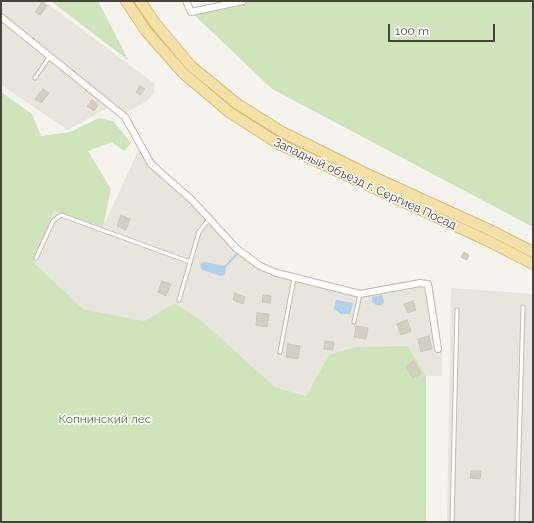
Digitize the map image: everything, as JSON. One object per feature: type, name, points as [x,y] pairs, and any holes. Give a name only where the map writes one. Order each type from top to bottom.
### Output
[{"type":"main road","name":"Западный объезд г. Сергиев Посад","points":[[126,1],[146,31],[183,73],[229,112],[279,144],[486,240],[533,264]]},
{"type":"main road","name":"Западный объезд г. Сергиев Посад","points":[[140,1],[155,24],[191,66],[236,102],[282,132],[367,174],[492,231],[533,252]]},
{"type":"street","points":[[186,1],[191,12],[243,1]]},
{"type":"street","points":[[1,17],[125,117],[151,164],[192,200],[236,248],[260,266],[294,278],[360,294],[420,283],[428,284],[438,349]]},
{"type":"lane","points":[[35,78],[50,56]]},
{"type":"lane","points":[[36,258],[53,221],[61,216],[190,262]]},
{"type":"lane","points":[[179,300],[199,232],[209,219]]},
{"type":"lane","points":[[280,352],[294,278]]},
{"type":"lane","points":[[354,322],[360,294]]},
{"type":"lane","points":[[517,522],[522,307]]},
{"type":"lane","points":[[452,522],[457,310]]},
{"type":"shaded area","points":[[1,1],[44,1],[155,84],[154,93],[147,101],[126,113],[1,14]]},
{"type":"shaded area","points":[[1,20],[109,107],[68,130],[1,85]]},
{"type":"shaded area","points":[[142,142],[156,162],[200,204],[232,240],[257,260],[274,268],[361,290],[391,283],[431,280],[435,296],[442,353],[442,376],[426,376],[408,346],[329,355],[306,396],[275,387],[202,321],[175,303],[144,321],[83,309],[33,263],[54,211],[103,227]]},
{"type":"shaded area","points":[[451,288],[533,294],[533,522],[447,522]]},
{"type":"green space","points":[[51,1],[98,1],[129,61]]},
{"type":"green space","points":[[243,1],[533,1],[533,227],[272,89],[191,12]]},
{"type":"green space","name":"Копнинский лес","points":[[1,92],[32,114],[41,136],[70,132],[99,118],[113,121],[131,143],[124,151],[112,142],[88,151],[111,189],[103,227],[54,211],[34,263],[83,309],[144,321],[175,303],[202,321],[275,387],[306,396],[329,355],[355,347],[408,346],[426,376],[426,522],[1,522]]},
{"type":"water","points":[[204,262],[226,266],[225,275],[221,276],[202,270],[200,264]]},
{"type":"water","points":[[382,295],[384,302],[382,305],[376,305],[372,302],[372,297]]},
{"type":"water","points":[[336,300],[353,303],[351,312],[349,314],[341,314],[334,309]]},
{"type":"building","points":[[42,2],[47,6],[40,15],[35,12]]},
{"type":"building","points":[[140,86],[145,89],[140,95],[136,92]]},
{"type":"building","points":[[43,89],[49,93],[41,103],[35,99]]},
{"type":"building","points":[[92,100],[98,105],[94,111],[87,106]]},
{"type":"building","points":[[121,215],[130,219],[126,230],[117,226]]},
{"type":"building","points":[[464,252],[469,255],[467,260],[461,257]]},
{"type":"building","points":[[162,281],[171,284],[166,296],[158,292]]},
{"type":"building","points":[[235,293],[245,297],[243,304],[233,300]]},
{"type":"building","points":[[263,295],[271,296],[270,303],[262,302]]},
{"type":"building","points":[[413,301],[416,310],[408,313],[404,304]]},
{"type":"building","points":[[257,313],[269,314],[267,327],[256,325]]},
{"type":"building","points":[[407,320],[411,331],[401,335],[397,324]]},
{"type":"building","points":[[356,326],[368,328],[366,339],[354,337]]},
{"type":"building","points":[[429,336],[432,349],[421,352],[418,339]]},
{"type":"building","points":[[325,341],[334,342],[333,350],[324,349]]},
{"type":"building","points":[[288,344],[300,346],[298,359],[286,357]]},
{"type":"building","points":[[414,361],[421,374],[413,378],[406,366]]},
{"type":"building","points":[[471,471],[481,471],[480,479],[470,478]]},
{"type":"waterway","points":[[226,266],[237,254]]}]
